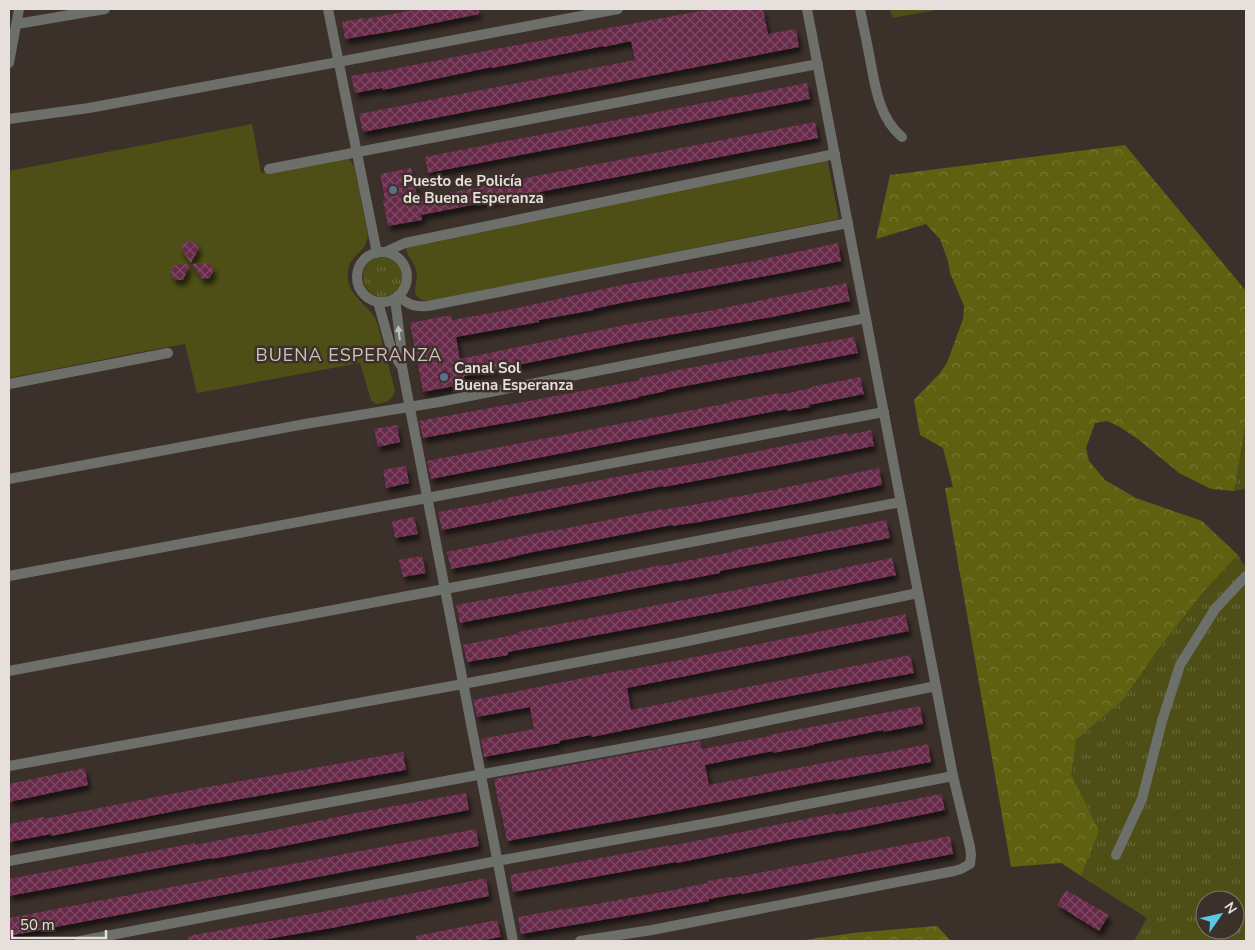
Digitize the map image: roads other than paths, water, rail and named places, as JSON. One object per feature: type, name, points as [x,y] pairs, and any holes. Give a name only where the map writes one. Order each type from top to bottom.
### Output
[{"type":"street","points":[[9,64],[19,9]]},
{"type":"street","points":[[17,24],[105,9]]},
{"type":"street","points":[[328,9],[357,152],[381,253]]},
{"type":"street","points":[[9,119],[89,108],[618,9]]},
{"type":"street","points":[[580,941],[652,930],[961,869],[970,864],[970,847],[953,776],[807,9]]},
{"type":"street","points":[[860,9],[876,94],[892,128],[902,138]]},
{"type":"street","points":[[269,169],[818,64]]},
{"type":"street","points":[[381,253],[393,255],[400,260],[407,274],[403,290],[397,298],[386,302],[370,299],[363,293],[357,277],[358,269],[369,256],[404,243],[835,154]]},
{"type":"street","points":[[397,298],[413,306],[428,306],[848,223]]},
{"type":"street","points":[[397,298],[402,367],[409,407],[513,941]]},
{"type":"street","points":[[378,302],[392,352],[402,367]]},
{"type":"street","points":[[9,479],[305,424],[494,392],[866,318]]},
{"type":"street","points":[[9,384],[168,353]]},
{"type":"street","points":[[9,576],[884,412]]},
{"type":"street","points":[[9,671],[901,502]]},
{"type":"street","points":[[1116,855],[1142,799],[1162,721],[1180,665],[1215,609],[1246,576]]},
{"type":"street","points":[[9,766],[463,684],[678,643],[918,593]]},
{"type":"street","points":[[9,862],[707,732],[936,686]]},
{"type":"street","points":[[80,941],[953,776]]},
{"type":"place","name":"Puesto de Policía de Buena Esperanza","points":[[393,190]]},
{"type":"place","name":"Canal Sol Buena Esperanza","points":[[444,377]]},
{"type":"district","name":"BUENA ESPERANZA","points":[[349,355]]}]
